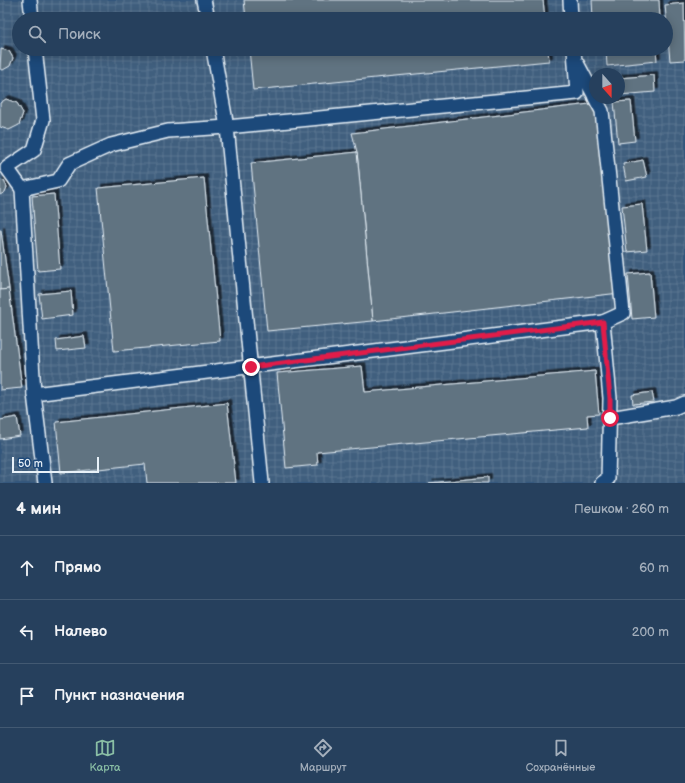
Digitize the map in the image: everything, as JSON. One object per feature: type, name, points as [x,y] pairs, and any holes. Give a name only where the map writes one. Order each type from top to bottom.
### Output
[{"type":"lane","points":[[30,0],[31,12]]},
{"type":"lane","points":[[204,0],[207,12]]},
{"type":"lane","points":[[570,0],[571,12]]},
{"type":"lane","points":[[36,56],[43,120],[34,150],[7,168],[22,189],[34,394],[45,483]]},
{"type":"lane","points":[[214,56],[227,127],[262,483]]},
{"type":"lane","points":[[22,189],[58,181],[69,164],[111,146],[168,131],[227,127],[577,93],[574,56]]},
{"type":"lane","points":[[575,56],[589,85]]},
{"type":"lane","points":[[34,394],[603,322],[622,313],[602,111],[598,104]]},
{"type":"lane","points":[[602,483],[608,479],[610,418],[610,398],[603,322]]},
{"type":"lane","points":[[610,418],[676,407],[685,403]]},
{"type":"shaded area","points":[[0,0],[685,0],[685,483],[0,483]]},
{"type":"building","points":[[244,0],[543,0],[544,12],[245,12]]},
{"type":"building","points":[[592,0],[659,0],[660,12],[593,12]]},
{"type":"building","points":[[684,3],[685,60],[670,61],[670,56],[673,56],[673,12],[666,12],[665,5]]},
{"type":"building","points":[[1,49],[9,51],[13,58],[10,66],[3,70],[0,69]]},
{"type":"building","points":[[250,56],[549,56],[549,61],[253,90]]},
{"type":"building","points":[[606,56],[657,56],[657,61],[607,66]]},
{"type":"building","points":[[654,75],[655,92],[625,94],[625,77]]},
{"type":"building","points":[[6,99],[17,103],[23,113],[19,125],[9,130],[0,127],[0,103]]},
{"type":"building","points":[[625,101],[631,101],[635,141],[618,143],[614,104],[625,104]]},
{"type":"building","points":[[598,104],[620,293],[373,321],[357,152],[352,133]]},
{"type":"building","points":[[357,152],[373,321],[267,331],[251,163]]},
{"type":"building","points":[[643,160],[647,177],[626,181],[623,164]]},
{"type":"building","points":[[204,178],[220,341],[114,351],[98,188]]},
{"type":"building","points":[[0,180],[4,181],[7,187],[5,192],[0,195]]},
{"type":"building","points":[[54,194],[60,269],[38,271],[32,196]]},
{"type":"building","points":[[642,204],[647,250],[627,252],[622,206]]},
{"type":"building","points":[[0,230],[9,289],[0,290]]},
{"type":"building","points":[[650,272],[654,317],[632,319],[628,274]]},
{"type":"building","points":[[9,289],[22,388],[0,390],[0,290]]},
{"type":"building","points":[[71,291],[73,315],[42,319],[39,294]]},
{"type":"building","points":[[84,336],[86,348],[57,351],[56,340]]},
{"type":"building","points":[[362,366],[365,392],[595,371],[599,414],[587,415],[588,427],[317,452],[318,465],[286,468],[277,373]]},
{"type":"building","points":[[652,392],[654,402],[633,404],[632,395]]},
{"type":"building","points":[[227,403],[236,483],[147,483],[145,464],[61,473],[56,422]]},
{"type":"building","points":[[17,417],[20,436],[0,439],[0,420]]},
{"type":"building","points":[[488,477],[488,483],[429,483]]},
{"type":"route","points":[[251,367],[603,322],[610,398],[610,418]]}]
